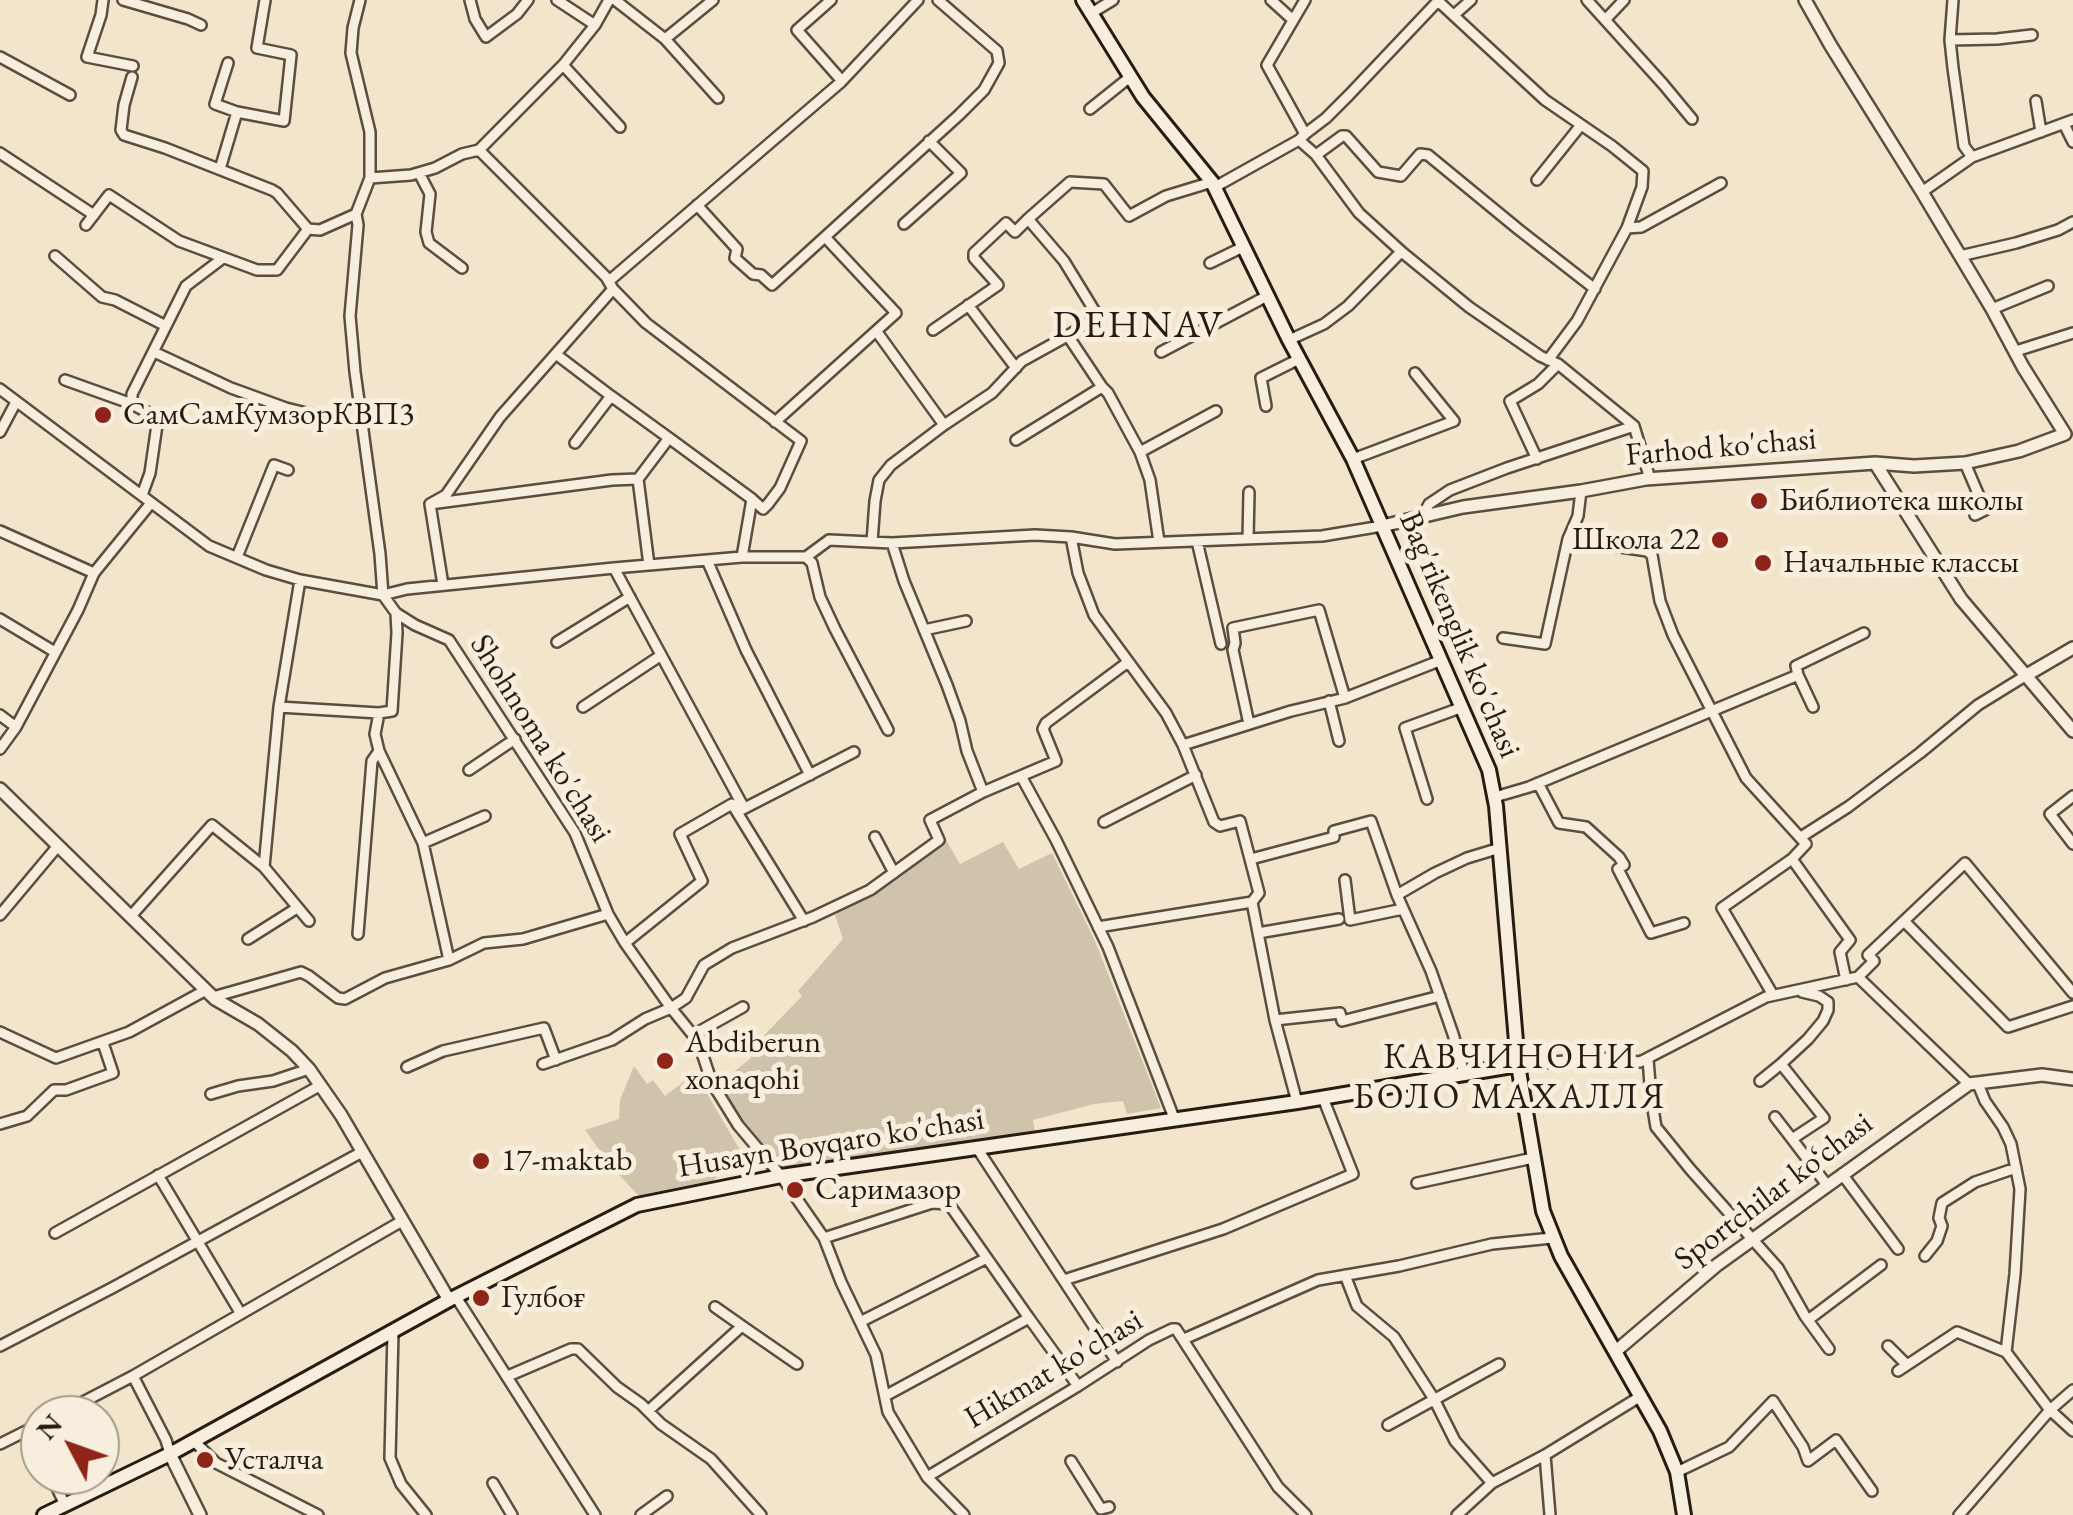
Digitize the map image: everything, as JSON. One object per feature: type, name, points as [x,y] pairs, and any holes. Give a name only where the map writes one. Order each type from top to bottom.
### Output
[{"type":"main road","name":"Bag'rikenglik ko'chasi","points":[[1083,0],[1143,97],[1214,185],[1289,340],[1353,458],[1488,770],[1495,797],[1518,1065],[1543,1211],[1552,1238],[1660,1431],[1678,1472],[1684,1515]]},
{"type":"main road","name":"Husayn Boyqaro ko'chasi","points":[[44,1515],[170,1454],[510,1268],[636,1206],[781,1176],[1298,1102],[1518,1065]]},
{"type":"street","points":[[103,0],[87,57],[132,72],[124,105],[124,134],[277,193],[308,229],[320,230],[356,214]]},
{"type":"street","points":[[122,0],[188,18],[201,26]]},
{"type":"street","points":[[228,63],[215,104],[284,121],[291,55],[258,48],[265,0]]},
{"type":"street","points":[[360,0],[350,52],[370,132],[370,178],[356,214],[350,316],[383,595]]},
{"type":"street","points":[[470,0],[486,38],[517,14],[528,0]]},
{"type":"street","points":[[557,0],[595,25]]},
{"type":"street","points":[[370,178],[419,173],[479,150],[563,65],[612,0],[665,39],[718,98]]},
{"type":"street","points":[[665,39],[713,0]]},
{"type":"street","points":[[831,0],[797,30],[842,80]]},
{"type":"street","points":[[430,504],[446,495],[493,426],[557,355],[611,285],[696,205],[842,80],[918,0]]},
{"type":"street","points":[[696,205],[737,250],[735,258],[772,285],[984,90],[999,63],[996,51],[938,0]]},
{"type":"street","points":[[1090,14],[1113,0]]},
{"type":"street","points":[[1272,0],[1293,20]]},
{"type":"street","points":[[1304,0],[1267,66],[1302,136],[1359,212],[1404,253],[1469,307],[1553,362],[1634,426],[1650,478]]},
{"type":"street","points":[[933,330],[998,285],[974,258],[974,252],[1006,223],[1015,232],[1070,182],[1104,184],[1129,216],[1166,196],[1214,185],[1302,136],[1326,118],[1438,0],[1545,100],[1643,171],[1642,187],[1627,228],[1577,321],[1538,384],[1510,401],[1537,458]]},
{"type":"street","points":[[1454,15],[1470,0]]},
{"type":"street","points":[[1587,0],[1692,119]]},
{"type":"street","points":[[1606,18],[1624,0]]},
{"type":"street","points":[[1805,0],[2069,438]]},
{"type":"street","points":[[1952,0],[1950,40],[1964,146],[1972,156]]},
{"type":"street","points":[[1950,40],[2032,35]]},
{"type":"street","points":[[0,58],[70,95]]},
{"type":"street","points":[[563,65],[620,127]]},
{"type":"street","points":[[1090,109],[1130,77]]},
{"type":"street","points":[[2036,101],[2042,132]]},
{"type":"street","points":[[220,169],[238,112]]},
{"type":"street","points":[[1326,118],[1341,137]]},
{"type":"street","points":[[1922,192],[1972,156],[2068,122],[2073,142]]},
{"type":"street","points":[[1537,180],[1581,124]]},
{"type":"street","points":[[1316,155],[1346,136],[1381,174],[1402,176],[1420,154],[1428,155],[1595,289]]},
{"type":"street","points":[[904,224],[961,173],[929,141]]},
{"type":"street","points":[[479,150],[646,324],[802,441],[780,488],[763,509],[557,355]]},
{"type":"street","points":[[0,153],[94,215]]},
{"type":"street","points":[[419,173],[430,194],[428,243],[462,268]]},
{"type":"street","points":[[1627,228],[1641,227],[1721,183]]},
{"type":"street","points":[[86,225],[109,195],[179,241],[257,270],[278,270],[308,229]]},
{"type":"street","points":[[872,542],[879,480],[891,465],[992,393],[1022,360],[1068,336],[1097,315],[1064,261],[1028,219]]},
{"type":"street","points":[[1960,256],[2016,243],[2073,222]]},
{"type":"street","points":[[776,422],[896,313],[825,237]]},
{"type":"street","points":[[1210,263],[1242,246]]},
{"type":"street","points":[[1289,340],[1324,324],[1348,306],[1404,253]]},
{"type":"street","points":[[55,256],[102,297],[166,326]]},
{"type":"street","points":[[132,404],[132,394],[186,286],[223,258]]},
{"type":"street","points":[[1992,309],[2048,286]]},
{"type":"street","points":[[1161,352],[1267,296]]},
{"type":"street","points":[[968,305],[1016,368]]},
{"type":"street","points":[[877,332],[944,425]]},
{"type":"street","points":[[2016,352],[2073,332]]},
{"type":"street","points":[[1068,336],[1108,393],[1140,452],[1150,480],[1159,542]]},
{"type":"street","points":[[154,352],[286,408],[327,418]]},
{"type":"street","points":[[1266,406],[1260,378],[1299,359]]},
{"type":"street","points":[[1353,458],[1454,422],[1415,373]]},
{"type":"street","points":[[65,380],[132,404],[158,418],[150,473],[142,495]]},
{"type":"street","points":[[1016,440],[1102,387]]},
{"type":"street","points":[[0,389],[209,546],[300,580],[383,595],[407,588],[614,568],[742,557],[806,557],[829,540],[892,542],[1035,535],[1115,544],[1322,536],[1382,526]]},
{"type":"street","points":[[575,444],[611,396]]},
{"type":"street","points":[[0,432],[16,402]]},
{"type":"street","points":[[1140,452],[1216,411]]},
{"type":"street","points":[[1422,517],[1429,504],[1450,490],[1634,426]]},
{"type":"street","points":[[649,565],[638,479],[669,438]]},
{"type":"street","name":"Farhod ko'chasi","points":[[1382,526],[1463,508],[1650,478],[1875,464],[1965,463],[2069,438]]},
{"type":"street","points":[[1965,463],[1986,510],[1976,515]]},
{"type":"street","points":[[1875,464],[1961,599],[2073,731]]},
{"type":"street","points":[[237,558],[274,465],[288,470]]},
{"type":"street","points":[[430,504],[638,479]]},
{"type":"street","points":[[1503,638],[1545,644],[1581,491]]},
{"type":"street","points":[[1248,492],[1248,539]]},
{"type":"street","points":[[742,557],[752,499]]},
{"type":"street","points":[[0,749],[16,727],[94,574],[152,503]]},
{"type":"street","points":[[430,504],[443,585]]},
{"type":"street","points":[[0,531],[94,574]]},
{"type":"street","points":[[1071,537],[1078,574],[1094,615],[1166,713],[1214,822],[1220,826],[1240,821],[1259,893],[1252,902],[1098,928]]},
{"type":"street","points":[[1568,540],[1647,551],[1652,555],[1660,601],[1673,635],[1746,778],[1806,844],[1792,859],[1722,908],[1773,995]]},
{"type":"street","points":[[1196,541],[1220,644]]},
{"type":"street","points":[[892,542],[984,792]]},
{"type":"street","points":[[806,557],[812,563],[820,598],[888,730]]},
{"type":"street","points":[[708,560],[746,650],[810,775]]},
{"type":"street","points":[[614,568],[740,810],[804,921]]},
{"type":"street","points":[[264,867],[279,707],[300,580]]},
{"type":"street","name":"Shohnoma ko'chasi","points":[[383,595],[396,613],[449,640],[575,833],[608,914],[625,943],[694,1035],[712,1083],[738,1125],[781,1176],[824,1238],[876,1354],[888,1412],[926,1476],[964,1515]]},
{"type":"street","points":[[556,642],[630,597]]},
{"type":"street","points":[[1249,724],[1233,650],[1233,628],[1319,610],[1345,698]]},
{"type":"street","points":[[279,707],[392,711],[396,613]]},
{"type":"street","points":[[0,619],[55,652]]},
{"type":"street","points":[[924,630],[966,621]]},
{"type":"street","points":[[1813,708],[1796,666],[1864,632]]},
{"type":"street","points":[[1801,837],[1848,807],[1978,705],[2073,648]]},
{"type":"street","points":[[583,707],[660,656]]},
{"type":"street","points":[[1183,745],[1345,698],[1439,661]]},
{"type":"street","points":[[543,1064],[612,1040],[671,1008],[686,998],[704,965],[732,948],[804,921],[870,890],[940,840],[930,820],[1056,761],[1043,729],[1046,723],[1128,662]]},
{"type":"street","points":[[1495,797],[1538,783],[1798,675]]},
{"type":"street","points":[[1329,701],[1338,740]]},
{"type":"street","points":[[1427,799],[1406,728],[1460,708]]},
{"type":"street","points":[[379,712],[374,734],[423,843],[449,960]]},
{"type":"street","points":[[0,715],[16,727]]},
{"type":"street","points":[[469,770],[515,739]]},
{"type":"street","points":[[358,934],[372,761],[379,751]]},
{"type":"street","points":[[740,810],[854,752]]},
{"type":"street","points":[[1104,822],[1196,775]]},
{"type":"street","points":[[1021,776],[1098,928],[1174,1118]]},
{"type":"street","points":[[1538,783],[1558,823],[1586,828],[1619,857],[1624,865],[1618,868],[1650,933],[1684,922]]},
{"type":"street","points":[[0,790],[209,994],[258,1024],[309,1069],[452,1299],[508,1376],[595,1515]]},
{"type":"street","points":[[2073,796],[2050,814],[2073,844]]},
{"type":"street","points":[[625,943],[702,881],[680,834],[732,804],[740,810]]},
{"type":"street","points":[[423,843],[485,816]]},
{"type":"street","points":[[1251,859],[1334,837],[1334,831],[1371,821],[1397,896],[1440,996],[1464,1073]]},
{"type":"street","points":[[131,916],[212,825],[264,867],[309,921]]},
{"type":"street","points":[[875,838],[894,873]]},
{"type":"street","points":[[0,915],[57,847]]},
{"type":"street","points":[[1397,896],[1467,858],[1500,848]]},
{"type":"street","points":[[1792,859],[1850,940],[1840,952],[1846,980]]},
{"type":"street","points":[[1518,1065],[1600,1058],[1640,1062],[1766,996],[1858,977],[1874,961],[1868,955],[1965,863],[2073,993]]},
{"type":"street","points":[[1345,880],[1350,920],[1403,908]]},
{"type":"street","points":[[1252,902],[1276,1020],[1298,1102]]},
{"type":"street","points":[[248,938],[298,908]]},
{"type":"street","points":[[0,1032],[56,1058],[103,1043],[209,994],[301,972],[345,999],[385,978],[449,960],[484,943],[523,939],[608,914]]},
{"type":"street","points":[[1258,933],[1339,920]]},
{"type":"street","points":[[1904,921],[2008,1027],[2073,1006]]},
{"type":"street","points":[[1858,977],[1973,1084],[2004,1127],[2020,1189],[2006,1352]]},
{"type":"street","points":[[1760,1081],[1808,1039],[1828,1010],[1828,1002],[1819,996],[1797,991]]},
{"type":"street","points":[[1276,1020],[1340,1012],[1342,1021],[1440,996]]},
{"type":"street","points":[[694,1035],[743,1007]]},
{"type":"street","points":[[407,1066],[444,1051],[544,1028],[556,1060]]},
{"type":"street","points":[[0,1124],[27,1116],[54,1090],[66,1090],[112,1073],[103,1043]]},
{"type":"street","points":[[1648,1059],[1656,1127],[1778,1268],[1829,1349]]},
{"type":"street","points":[[1781,1064],[1824,1118],[1792,1139]]},
{"type":"street","points":[[211,1094],[309,1069]]},
{"type":"street","name":"Sportchilar ko‘chasi","points":[[1616,1351],[1717,1265],[1973,1084],[2042,1075],[2073,1078]]},
{"type":"street","points":[[54,1232],[321,1084]]},
{"type":"street","points":[[1064,1280],[1223,1228],[1353,1174],[1323,1098]]},
{"type":"street","points":[[1775,1117],[1826,1185]]},
{"type":"street","points":[[977,1148],[1117,1362]]},
{"type":"street","points":[[0,1346],[362,1152]]},
{"type":"street","points":[[1418,1183],[1534,1158]]},
{"type":"street","points":[[1925,1256],[1942,1226],[1942,1203],[1975,1182],[2016,1168]]},
{"type":"street","points":[[158,1174],[241,1314]]},
{"type":"street","points":[[1842,1174],[1898,1249]]},
{"type":"street","points":[[824,1238],[932,1204],[948,1204],[1078,1386]]},
{"type":"street","points":[[96,1395],[402,1221]]},
{"type":"street","name":"Hikmat ko'chasi","points":[[926,1476],[1172,1329],[1184,1340],[1318,1280],[1492,1244],[1552,1238]]},
{"type":"street","points":[[862,1321],[986,1258]]},
{"type":"street","points":[[1808,1320],[1881,1265]]},
{"type":"street","points":[[1344,1276],[1357,1306],[1388,1330],[1434,1399],[1455,1441],[1492,1483]]},
{"type":"street","points":[[715,1307],[797,1364]]},
{"type":"street","points":[[885,1396],[1029,1318]]},
{"type":"street","points":[[648,1411],[742,1326]]},
{"type":"street","points":[[392,1332],[390,1458],[401,1484],[426,1515]]},
{"type":"street","points":[[1888,1346],[1903,1368],[1957,1332],[2006,1352],[2050,1410],[2073,1431]]},
{"type":"street","points":[[1184,1340],[1278,1486],[1306,1515]]},
{"type":"street","points":[[508,1376],[571,1348],[578,1349],[661,1424],[711,1459],[761,1515]]},
{"type":"street","points":[[1388,1426],[1499,1364]]},
{"type":"street","points":[[133,1376],[200,1515]]},
{"type":"street","points":[[1959,1515],[2050,1410],[2073,1390]]},
{"type":"street","points":[[1457,1515],[1492,1483],[1640,1396]]},
{"type":"street","points":[[1678,1472],[1729,1447],[1773,1401],[1808,1462],[1836,1440],[1872,1490]]},
{"type":"street","points":[[194,1441],[216,1463],[318,1515]]},
{"type":"street","points":[[1545,1455],[1550,1515]]},
{"type":"street","points":[[1070,1461],[1101,1509],[1109,1507]]},
{"type":"street","points":[[493,1482],[512,1515]]},
{"type":"street","points":[[61,1495],[65,1505]]},
{"type":"street","points":[[641,1515],[667,1496]]},
{"type":"shaded area","points":[[946,840],[960,864],[1003,842],[1019,869],[1052,853],[1095,941],[1161,1108],[1127,1114],[1123,1101],[1094,1104],[1033,1120],[1035,1131],[787,1167],[776,1164],[742,1125],[719,1084],[751,1058],[748,1052],[802,996],[798,991],[843,939],[835,915]]},
{"type":"shaded area","points":[[634,1066],[647,1084],[653,1080],[665,1096],[695,1073],[747,1162],[719,1174],[710,1184],[639,1196],[585,1130],[619,1119],[620,1100]]},
{"type":"place","name":"СамСамКумзорКВП3","points":[[103,415]]},
{"type":"place","name":"Библиотека школы","points":[[1759,501]]},
{"type":"place","name":"Школа 22","points":[[1720,540]]},
{"type":"place","name":"Начальные классы","points":[[1763,563]]},
{"type":"place","name":"Abdiberun xonaqohi","points":[[665,1061]]},
{"type":"place","name":"17-maktab","points":[[481,1161]]},
{"type":"place","name":"Саримазор","points":[[795,1190]]},
{"type":"place","name":"Гулбоғ","points":[[481,1298]]},
{"type":"place","name":"Усталча","points":[[205,1460]]},
{"type":"district","name":"DEHNAV","points":[[1139,327]]},
{"type":"district","name":"КАВЧИНОНИ БОЛО МАХАЛЛЯ","points":[[1510,1078]]}]
